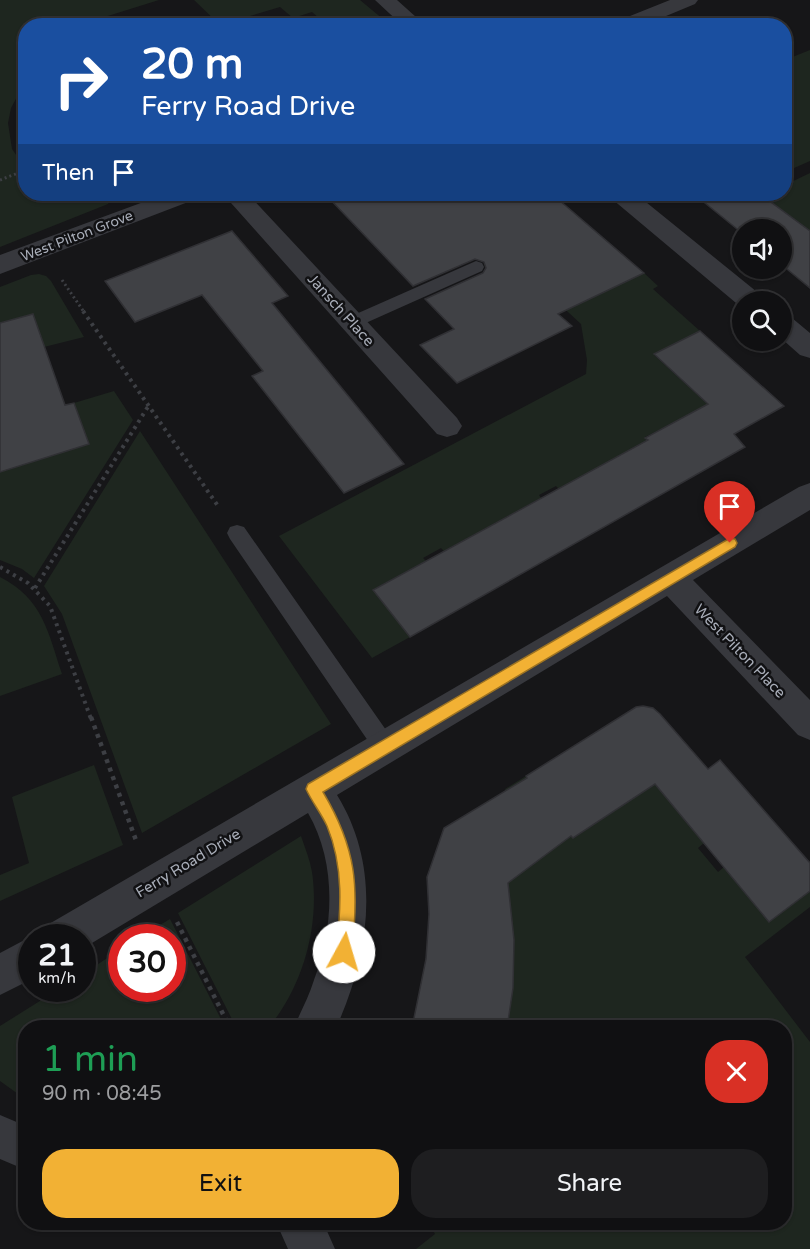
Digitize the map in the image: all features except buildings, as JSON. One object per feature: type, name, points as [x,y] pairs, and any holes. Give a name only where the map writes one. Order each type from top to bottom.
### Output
[{"type":"street","points":[[385,0],[406,18]]},
{"type":"street","points":[[642,18],[688,0]]},
{"type":"street","name":"West Pilton Grove","points":[[0,265],[150,201]]},
{"type":"street","name":"Jansch Place","points":[[241,201],[447,426]]},
{"type":"street","points":[[630,201],[740,291]]},
{"type":"street","points":[[792,333],[810,348]]},
{"type":"street","name":"Ferry Road Drive","points":[[86,924],[810,495]]},
{"type":"street","name":"West Pilton Place","points":[[670,578],[810,724]]},
{"type":"street","points":[[314,789],[334,824],[346,863],[349,906],[344,952],[330,998],[318,1020]]},
{"type":"street","points":[[0,975],[18,964]]},
{"type":"street","points":[[0,1137],[18,1145]]},
{"type":"street","points":[[302,1230],[312,1249]]},
{"type":"lane","points":[[353,322],[476,267]]},
{"type":"lane","points":[[237,533],[385,747]]},
{"type":"path","points":[[0,180],[18,173]]},
{"type":"path","points":[[42,249],[237,533]]},
{"type":"path","points":[[35,588],[149,405]]},
{"type":"path","points":[[0,567],[17,574],[35,588],[43,596],[55,617],[134,838],[226,1020]]},
{"type":"shaded area","points":[[0,0],[159,0],[101,18],[18,18],[18,95],[11,108],[8,123],[12,149],[18,158],[18,201],[110,201],[108,204],[0,247]]},
{"type":"shaded area","points":[[194,0],[360,0],[382,18],[319,18],[312,12],[293,18],[280,7],[243,18],[213,18]]},
{"type":"shaded area","points":[[810,50],[810,161],[792,169],[792,57]]},
{"type":"shaded area","points":[[810,173],[810,231],[770,201],[792,201],[792,182]]},
{"type":"shaded area","points":[[448,201],[472,201],[504,230],[644,273],[658,286],[653,289],[700,331],[654,355],[711,407],[664,432],[661,429],[645,437],[648,440],[559,489],[556,486],[539,495],[541,498],[444,551],[441,548],[423,558],[426,561],[374,589],[410,637],[372,658],[279,536],[586,374],[587,360],[581,324]]},
{"type":"shaded area","points":[[39,274],[51,281],[84,337],[44,347],[32,314],[0,323],[0,287]]},
{"type":"shaded area","points":[[114,391],[133,420],[34,578],[22,569],[0,560],[0,472],[89,444],[74,403]]},
{"type":"shaded area","points":[[140,431],[331,724],[142,833],[62,614],[44,586]]},
{"type":"shaded area","points":[[0,577],[14,586],[35,606],[48,631],[62,674],[0,696]]},
{"type":"shaded area","points":[[94,765],[123,845],[0,901],[0,875],[29,863],[12,797]]},
{"type":"shaded area","points":[[526,776],[574,838],[655,784],[704,843],[698,848],[718,872],[724,867],[769,922],[810,891],[810,907],[745,957],[810,1042],[810,1249],[416,1249],[435,1234],[433,1230],[792,1230],[792,1020],[508,1020],[513,972],[508,870],[508,811],[505,789]]},
{"type":"shaded area","points":[[301,836],[311,868],[314,892],[311,934],[300,974],[274,1020],[232,1020],[186,929],[186,924],[184,924],[178,913]]},
{"type":"shaded area","points":[[170,919],[173,924],[162,924]]},
{"type":"shaded area","points":[[186,950],[221,1020],[18,1020],[18,1094],[0,1081],[0,1026],[38,1002],[96,1002],[96,965],[108,958],[108,1002],[186,1002]]},
{"type":"route","points":[[344,952],[349,906],[346,863],[334,824],[314,789],[730,543]]}]
